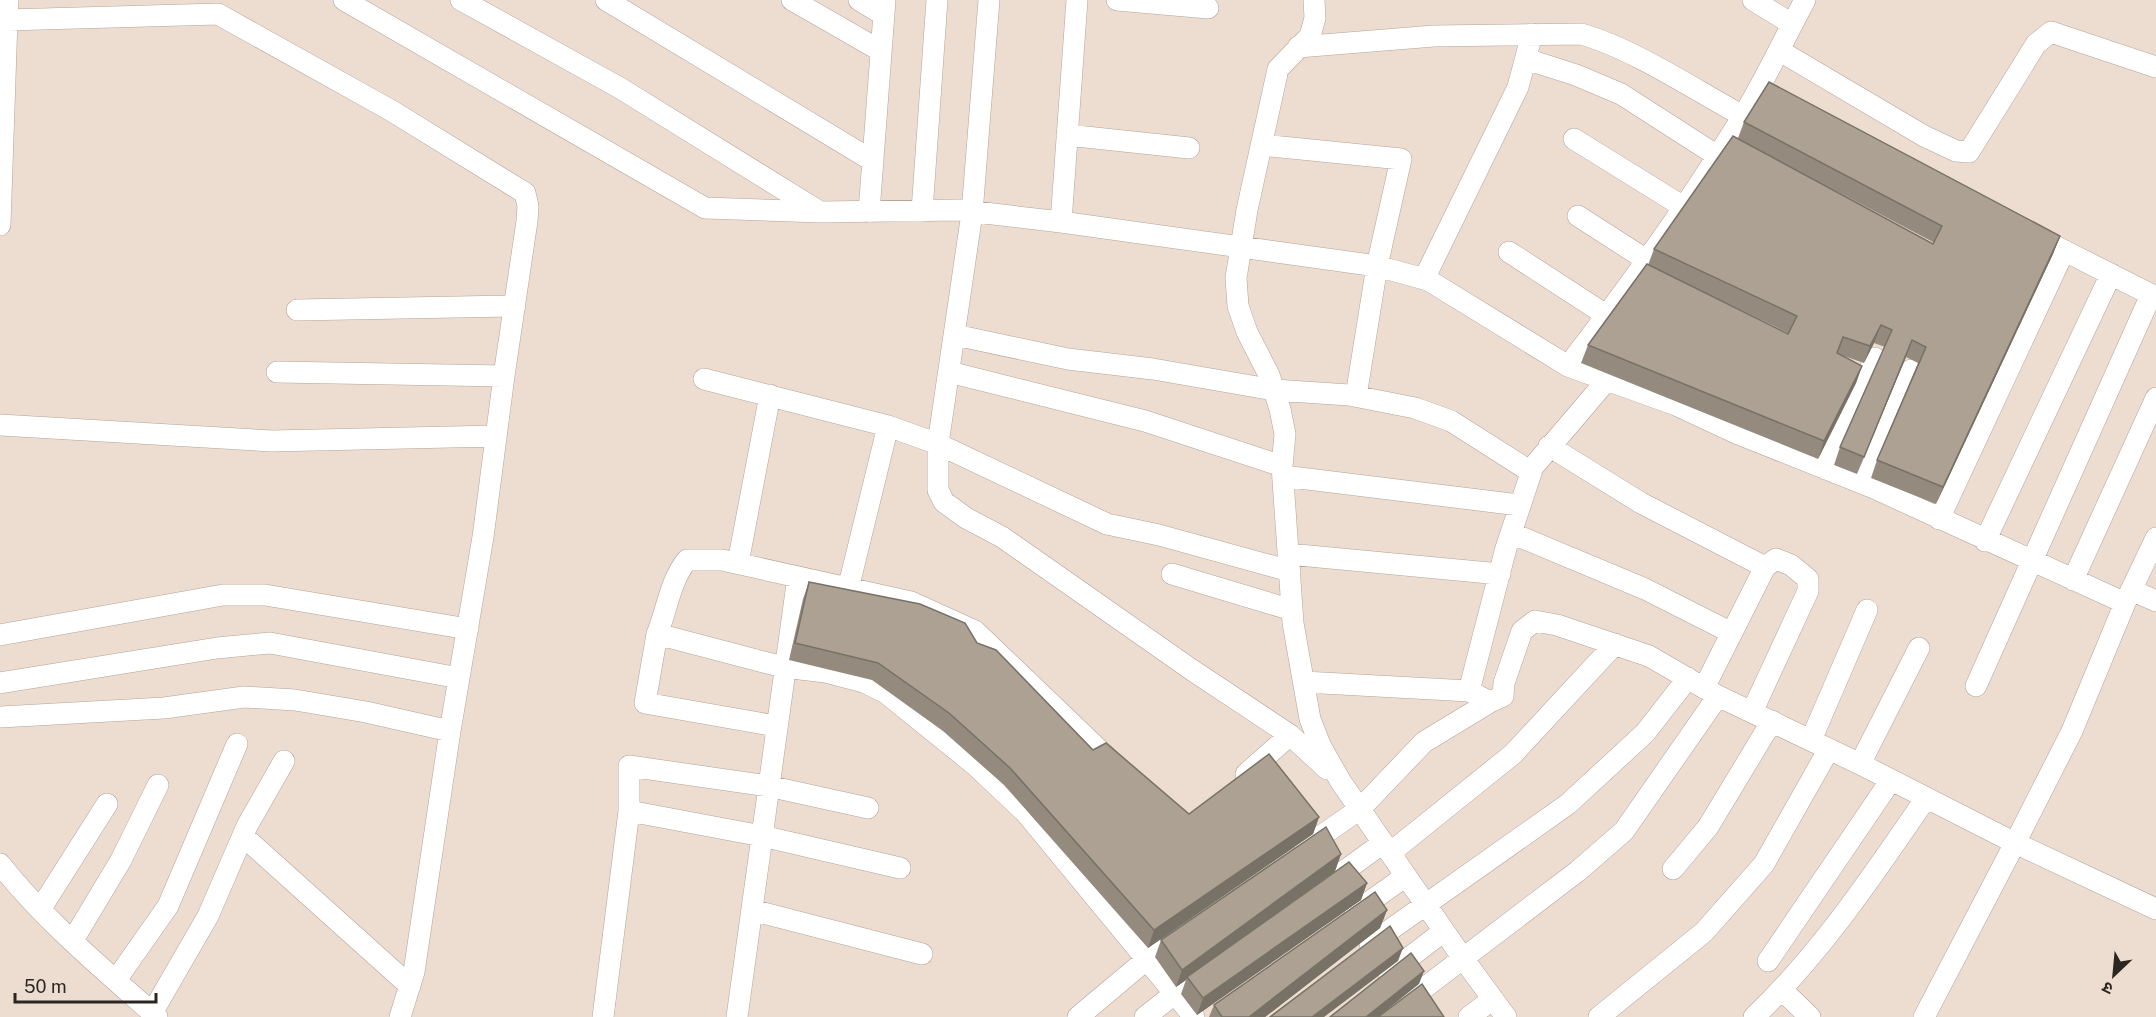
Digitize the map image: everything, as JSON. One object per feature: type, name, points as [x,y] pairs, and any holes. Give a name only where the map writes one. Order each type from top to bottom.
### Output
[{"type":"street","points":[[344,0],[418,40],[705,208],[820,212],[972,213],[1061,222],[1377,266],[1424,279],[1568,366],[1676,405],[1860,483],[2073,580],[2128,597],[2156,601]]},
{"type":"street","points":[[461,0],[620,88],[820,212]]},
{"type":"street","points":[[606,0],[873,161]]},
{"type":"street","points":[[792,0],[881,51]]},
{"type":"street","points":[[859,0],[885,7],[869,212]]},
{"type":"street","points":[[922,211],[937,0]]},
{"type":"street","points":[[989,0],[972,213],[938,444],[938,490],[944,502],[1032,557],[1192,670],[1290,735],[1341,782]]},
{"type":"street","points":[[1061,222],[1077,0]]},
{"type":"street","points":[[1117,0],[1208,8]]},
{"type":"street","points":[[1314,0],[1315,18],[1310,36],[1278,69],[1236,278],[1238,306],[1274,390],[1285,434],[1282,471],[1292,610],[1310,719],[1321,747],[1341,782],[1506,1017]]},
{"type":"street","points":[[1753,0],[1792,24]]},
{"type":"street","points":[[1568,366],[1641,265],[1743,116],[1780,51],[1805,0]]},
{"type":"street","points":[[0,225],[5,13],[218,14],[241,24],[392,111],[525,194],[528,206],[527,220],[483,537],[410,986],[400,1017]]},
{"type":"street","points":[[1780,51],[1956,151],[1970,152],[2036,44],[2051,32],[2156,67]]},
{"type":"street","points":[[1424,279],[1518,87],[1532,34]]},
{"type":"street","points":[[1299,47],[1366,40],[1581,34],[1599,39],[1743,116]]},
{"type":"street","points":[[1526,59],[1576,75],[1622,94],[1720,149],[1745,154]]},
{"type":"street","points":[[1758,90],[1809,117]]},
{"type":"street","points":[[1067,135],[1189,148]]},
{"type":"street","points":[[1574,140],[1682,206]]},
{"type":"street","points":[[1261,145],[1401,159],[1377,266],[1356,396]]},
{"type":"street","points":[[1578,216],[1658,281]]},
{"type":"street","points":[[1976,686],[2153,296],[2016,227]]},
{"type":"street","points":[[1939,519],[2064,251]]},
{"type":"street","points":[[1509,252],[1606,315]]},
{"type":"street","points":[[1984,541],[2111,274]]},
{"type":"street","points":[[297,310],[515,306]]},
{"type":"street","points":[[955,334],[1068,359],[1153,369],[1274,390],[1356,396],[1414,408],[1451,421],[1531,472]]},
{"type":"street","points":[[1825,470],[1875,358]]},
{"type":"street","points":[[1860,483],[1911,370]]},
{"type":"street","points":[[277,372],[504,376]]},
{"type":"street","points":[[949,372],[1145,421],[1282,471],[1519,505]]},
{"type":"street","points":[[704,379],[888,426],[938,444],[1107,524],[1289,563],[1500,574]]},
{"type":"street","points":[[1469,691],[1510,533],[1531,472],[1549,446],[1607,380]]},
{"type":"street","points":[[738,563],[770,395]]},
{"type":"street","points":[[2073,580],[2156,398]]},
{"type":"street","points":[[0,425],[272,441],[496,436]]},
{"type":"street","points":[[848,589],[888,426]]},
{"type":"street","points":[[1549,446],[1641,503],[1765,567]]},
{"type":"street","points":[[1510,533],[1645,589],[1732,633]]},
{"type":"street","points":[[1924,1017],[2072,731],[2128,597],[2156,538]]},
{"type":"street","points":[[1386,1017],[1578,871],[1624,831],[1704,688],[1765,567],[1776,559],[1791,565],[1808,579],[1808,591],[1752,712]]},
{"type":"street","points":[[776,726],[645,703],[657,634],[667,608],[676,573],[687,560],[722,560],[738,563],[911,602],[975,631],[1133,782]]},
{"type":"street","points":[[1172,574],[1292,610]]},
{"type":"street","points":[[737,1017],[783,667],[798,577]]},
{"type":"street","points":[[0,635],[223,595],[265,595],[468,629]]},
{"type":"street","points":[[1599,1017],[1704,932],[1764,864],[1820,745],[1867,610]]},
{"type":"street","points":[[1292,856],[1360,809],[1424,742],[1503,696],[1504,683],[1522,631],[1534,621],[1557,625],[1649,656],[1704,688],[1772,722],[2015,843],[2156,909]]},
{"type":"street","points":[[657,634],[783,667],[836,674],[864,682],[886,693],[975,765],[1026,813],[1148,957],[1175,993],[1204,1015]]},
{"type":"street","points":[[0,683],[217,648],[270,643],[459,678]]},
{"type":"street","points":[[1317,891],[1387,848],[1513,754],[1615,644]]},
{"type":"street","points":[[1860,764],[1919,648]]},
{"type":"street","points":[[1304,682],[1469,691],[1490,702]]},
{"type":"street","points":[[1359,953],[1425,903],[1568,804],[1645,733],[1704,688]]},
{"type":"street","points":[[0,717],[164,708],[244,697],[295,700],[356,710],[450,731]]},
{"type":"street","points":[[1672,869],[1708,827],[1772,722]]},
{"type":"street","points":[[1231,787],[1290,735]]},
{"type":"street","points":[[116,980],[168,906],[237,744]]},
{"type":"street","points":[[0,864],[146,1013],[208,916],[243,836],[284,761]]},
{"type":"street","points":[[603,1017],[629,811],[629,766],[768,786],[868,808]]},
{"type":"street","points":[[1768,961],[1891,780]]},
{"type":"street","points":[[73,940],[121,860],[158,785]]},
{"type":"street","points":[[1754,1017],[1782,990],[1841,921],[1926,798]]},
{"type":"street","points":[[41,908],[107,804]]},
{"type":"street","points":[[629,811],[762,836],[900,868]]},
{"type":"street","points":[[243,836],[410,986]]},
{"type":"street","points":[[1338,923],[1406,876]]},
{"type":"street","points":[[752,910],[922,954]]},
{"type":"street","points":[[1369,988],[1444,931]]},
{"type":"street","points":[[1078,1017],[1148,957],[1176,937]]},
{"type":"street","points":[[1145,1017],[1203,972]]},
{"type":"street","points":[[1782,990],[1810,1017]]},
{"type":"street","points":[[1469,1017],[1493,999]]},
{"type":"building","points":[[1769,82],[2060,236],[1943,487],[1877,460],[1926,347],[1912,340],[1864,457],[1840,447],[1892,330],[1881,325],[1870,346],[1843,337],[1837,353],[1862,366],[1824,441],[1588,345],[1647,264],[1788,334],[1797,316],[1654,249],[1733,136],[1933,244],[1942,226],[1744,122]]},
{"type":"building","points":[[809,582],[920,604],[965,623],[977,643],[996,650],[1093,750],[1106,743],[1189,814],[1269,754],[1319,817],[1154,930],[1010,768],[949,713],[878,663],[795,643]]},
{"type":"building","points":[[1326,827],[1341,854],[1182,970],[1161,940]]},
{"type":"building","points":[[1349,862],[1367,883],[1203,998],[1187,977]]},
{"type":"building","points":[[1375,892],[1387,910],[1249,1017],[1222,1017],[1214,1005]]},
{"type":"building","points":[[1390,926],[1403,948],[1312,1017],[1270,1017]]},
{"type":"building","points":[[1411,953],[1424,971],[1366,1017],[1330,1017]]},
{"type":"building","points":[[1422,984],[1444,1017],[1378,1017]]}]
